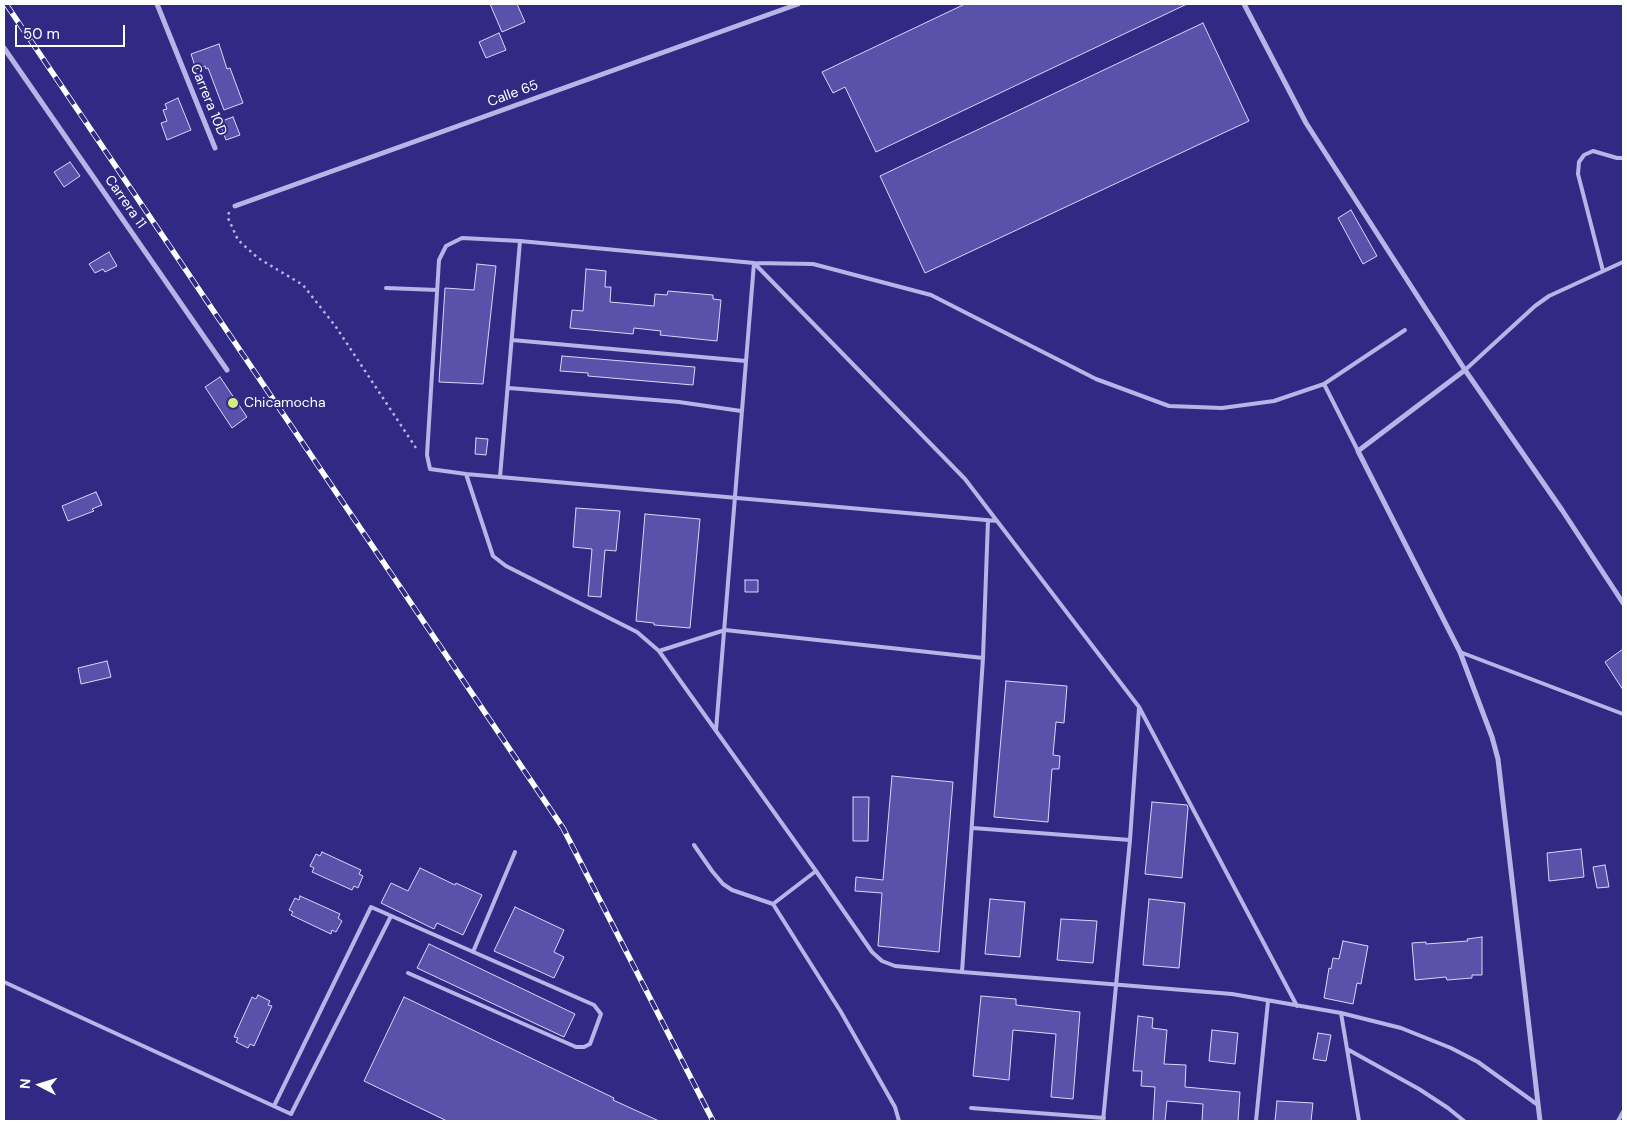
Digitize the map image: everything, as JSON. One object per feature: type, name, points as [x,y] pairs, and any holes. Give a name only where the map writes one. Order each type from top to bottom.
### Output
[{"type":"street","name":"Carrera 10D","points":[[157,4],[215,148]]},
{"type":"street","name":"Calle 65","points":[[235,206],[798,4]]},
{"type":"street","points":[[1244,4],[1306,123],[1465,370],[1562,510],[1623,604]]},
{"type":"street","name":"Carrera 11","points":[[4,48],[227,370]]},
{"type":"street","points":[[1465,370],[1358,451],[1460,652],[1492,737],[1498,759],[1540,1121]]},
{"type":"lane","points":[[1603,271],[1578,174],[1578,162],[1584,155],[1593,151],[1623,158]]},
{"type":"lane","points":[[997,521],[466,474],[430,469],[427,455],[437,290],[440,260],[446,246],[462,238],[754,263],[813,264],[931,295],[1096,379],[1169,406],[1222,408],[1274,401],[1324,384],[1405,330]]},
{"type":"lane","points":[[500,477],[520,242]]},
{"type":"lane","points":[[1465,370],[1535,306],[1549,296],[1623,262]]},
{"type":"lane","points":[[716,730],[754,263]]},
{"type":"lane","points":[[754,263],[965,479],[1139,707],[1297,1006]]},
{"type":"lane","points":[[386,288],[437,290]]},
{"type":"lane","points":[[512,340],[746,362]]},
{"type":"lane","points":[[1324,384],[1358,451]]},
{"type":"lane","points":[[509,388],[679,402],[742,411]]},
{"type":"lane","points":[[466,474],[493,556],[506,566],[636,632],[659,651],[872,952],[882,961],[895,966],[1232,994],[1342,1013],[1400,1028],[1451,1048],[1478,1062],[1538,1105]]},
{"type":"lane","points":[[962,972],[983,658],[988,520]]},
{"type":"lane","points":[[659,651],[724,630],[983,658]]},
{"type":"lane","points":[[1460,652],[1623,714]]},
{"type":"lane","points":[[971,1108],[1104,1120],[1115,985],[1130,840],[1139,707]]},
{"type":"lane","points":[[973,828],[1130,840]]},
{"type":"lane","points":[[694,844],[712,872],[723,884],[732,890],[773,904],[841,1012],[895,1107],[899,1121]]},
{"type":"lane","points":[[473,952],[515,852]]},
{"type":"lane","points":[[773,904],[816,871]]},
{"type":"lane","points":[[274,1106],[371,907],[594,1005],[601,1014],[590,1044],[584,1047],[576,1047],[408,973]]},
{"type":"lane","points":[[4,982],[291,1114],[391,916]]},
{"type":"lane","points":[[1256,1121],[1268,1001]]},
{"type":"lane","points":[[1342,1013],[1359,1121]]},
{"type":"lane","points":[[1347,1050],[1419,1089],[1464,1121]]},
{"type":"lane","points":[[1618,1121],[1623,1112]]},
{"type":"path","points":[[235,206],[229,211],[228,218],[238,240],[258,258],[303,285],[336,327],[420,453]]},
{"type":"building","points":[[490,4],[517,4],[525,22],[502,32]]},
{"type":"building","points":[[965,4],[1187,4],[876,152],[845,87],[833,93],[822,72]]},
{"type":"building","points":[[1203,23],[1249,121],[925,273],[880,176]]},
{"type":"building","points":[[499,33],[506,50],[486,58],[479,42]]},
{"type":"building","points":[[219,44],[227,69],[230,68],[243,103],[224,110],[208,68],[206,69],[205,66],[196,69],[191,54]]},
{"type":"building","points":[[178,98],[191,130],[167,140],[161,123],[167,121],[163,110],[167,109],[165,104]]},
{"type":"building","points":[[233,117],[240,135],[226,140],[219,122]]},
{"type":"building","points":[[70,162],[80,176],[64,187],[54,172]]},
{"type":"building","points":[[1351,210],[1377,256],[1363,264],[1338,218]]},
{"type":"building","points":[[109,252],[117,266],[105,272],[103,269],[95,273],[89,264]]},
{"type":"building","points":[[477,264],[496,266],[483,384],[439,382],[445,288],[474,290]]},
{"type":"building","points":[[586,269],[606,271],[605,287],[611,287],[610,302],[654,306],[655,294],[667,295],[668,291],[713,295],[713,299],[721,300],[717,341],[660,335],[661,331],[634,328],[633,334],[570,328],[572,310],[583,311]]},
{"type":"building","points":[[562,356],[695,367],[693,385],[588,376],[588,373],[560,371]]},
{"type":"building","points":[[220,377],[247,417],[232,428],[205,387]]},
{"type":"building","points":[[476,438],[488,439],[486,455],[475,454]]},
{"type":"building","points":[[96,492],[102,505],[92,509],[94,511],[68,521],[62,506]]},
{"type":"building","points":[[576,508],[620,511],[616,551],[605,550],[601,597],[588,596],[592,549],[573,547]]},
{"type":"building","points":[[645,514],[700,519],[690,628],[654,625],[654,623],[636,621]]},
{"type":"building","points":[[745,580],[758,580],[758,592],[745,592]]},
{"type":"building","points":[[1623,649],[1623,690],[1605,662]]},
{"type":"building","points":[[107,661],[111,677],[81,684],[78,668]]},
{"type":"building","points":[[1006,681],[1067,686],[1064,723],[1056,722],[1053,755],[1060,756],[1059,769],[1052,769],[1048,822],[994,817]]},
{"type":"building","points":[[892,776],[953,782],[939,952],[878,946],[882,893],[855,891],[856,877],[883,880]]},
{"type":"building","points":[[853,797],[869,797],[868,841],[853,841]]},
{"type":"building","points":[[1152,802],[1187,805],[1182,878],[1145,874]]},
{"type":"building","points":[[1581,849],[1584,877],[1549,881],[1547,853]]},
{"type":"building","points":[[322,852],[361,870],[359,874],[363,876],[358,888],[354,886],[352,890],[312,872],[314,868],[310,866],[316,854],[320,856]]},
{"type":"building","points":[[1605,865],[1609,887],[1597,888],[1593,867]]},
{"type":"building","points":[[420,868],[455,885],[456,883],[482,895],[463,935],[437,923],[434,929],[381,903],[391,883],[408,891]]},
{"type":"building","points":[[300,896],[340,914],[338,918],[342,921],[336,932],[332,930],[331,934],[291,915],[293,912],[289,910],[295,898],[299,900]]},
{"type":"building","points":[[990,899],[1025,902],[1020,957],[985,954]]},
{"type":"building","points":[[1149,899],[1185,903],[1179,968],[1143,965]]},
{"type":"building","points":[[515,907],[564,930],[554,952],[564,957],[554,978],[494,951]]},
{"type":"building","points":[[1061,919],[1097,921],[1093,963],[1057,960]]},
{"type":"building","points":[[1482,937],[1482,975],[1472,975],[1472,978],[1447,980],[1446,977],[1415,980],[1412,943],[1468,941],[1467,939]]},
{"type":"building","points":[[1343,941],[1368,946],[1361,984],[1357,983],[1353,1004],[1324,998],[1329,968],[1331,969],[1333,958],[1339,959]]},
{"type":"building","points":[[429,944],[575,1014],[564,1037],[417,968]]},
{"type":"building","points":[[258,995],[270,1001],[268,1005],[272,1006],[254,1046],[250,1044],[248,1048],[236,1042],[238,1038],[234,1037],[252,997],[256,999]]},
{"type":"building","points":[[981,996],[1016,999],[1016,1005],[1080,1012],[1073,1099],[1051,1097],[1056,1034],[1013,1030],[1009,1080],[973,1076]]},
{"type":"building","points":[[404,997],[659,1121],[447,1121],[364,1081]]},
{"type":"building","points":[[1138,1016],[1153,1018],[1152,1028],[1167,1030],[1164,1064],[1186,1065],[1185,1087],[1240,1092],[1238,1121],[1202,1121],[1203,1104],[1167,1101],[1165,1121],[1153,1121],[1155,1087],[1141,1086],[1142,1071],[1133,1071]]},
{"type":"building","points":[[1212,1030],[1238,1033],[1235,1064],[1209,1061]]},
{"type":"building","points":[[1318,1033],[1331,1035],[1326,1061],[1313,1059]]},
{"type":"building","points":[[1277,1101],[1313,1103],[1311,1121],[1275,1121]]},
{"type":"railway","points":[[6,4],[563,828],[713,1121]]},
{"type":"place","name":"Chicamocha","points":[[233,403]]}]
